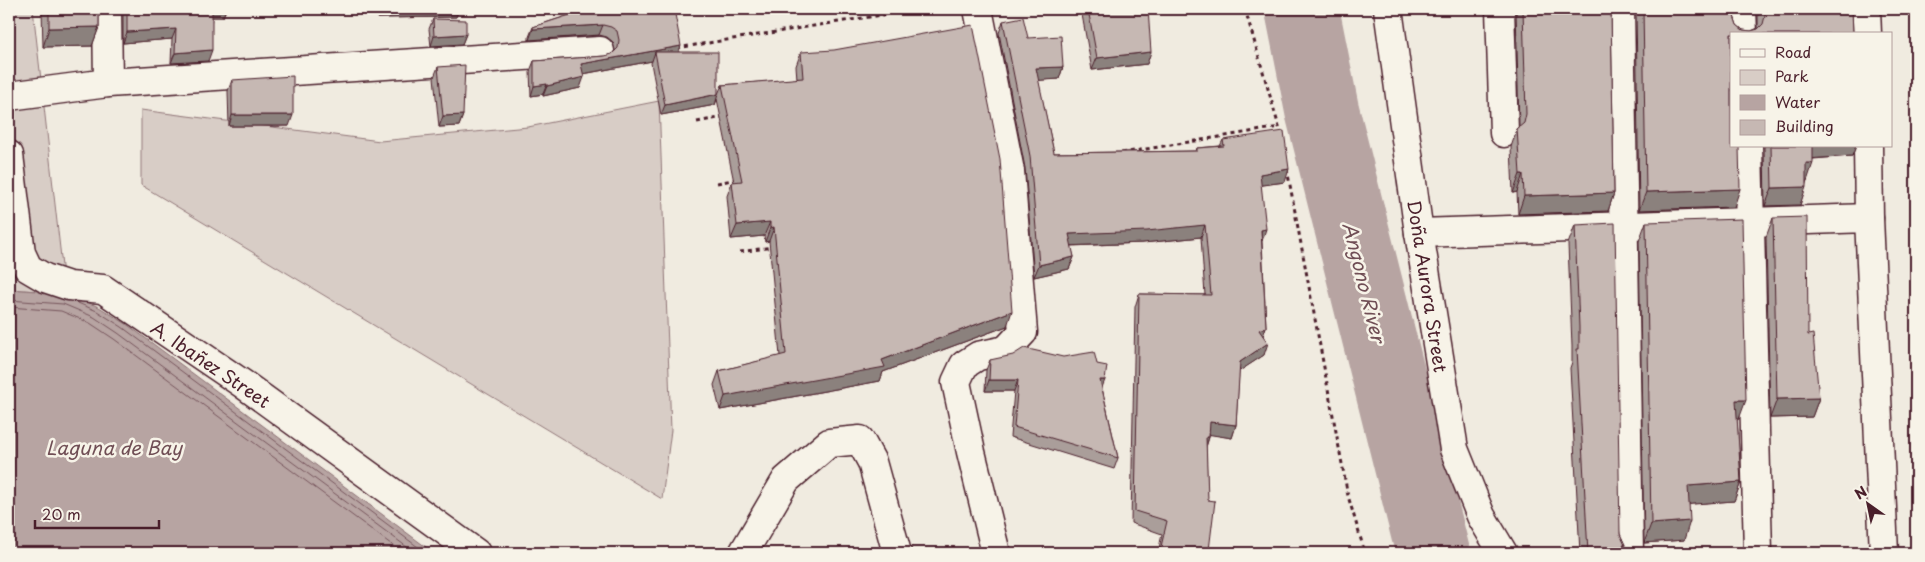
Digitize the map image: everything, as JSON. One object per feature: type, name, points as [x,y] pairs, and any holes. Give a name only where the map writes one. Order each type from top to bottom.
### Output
[{"type":"street","points":[[107,9],[108,83]]},
{"type":"street","points":[[978,9],[1010,171],[1023,332],[1006,350],[978,356],[964,365],[956,382],[996,553]]},
{"type":"street","name":"Doña Aurora Street","points":[[1388,9],[1419,234],[1454,449],[1481,516],[1503,553]]},
{"type":"street","points":[[1500,9],[1504,133]]},
{"type":"street","points":[[1620,9],[1630,553]]},
{"type":"street","points":[[1742,9],[1743,32]]},
{"type":"street","points":[[1866,9],[1867,32]]},
{"type":"street","points":[[9,96],[108,83],[600,51]]},
{"type":"street","points":[[1748,148],[1752,222],[1758,553]]},
{"type":"street","points":[[1868,148],[1869,218],[1884,553]]},
{"type":"street","name":"A. Ibañez Street","points":[[9,155],[20,253],[28,268],[45,278],[69,286],[104,289],[243,384],[476,553]]},
{"type":"street","points":[[1419,234],[1869,218]]},
{"type":"street","points":[[743,553],[786,480],[829,443],[860,440],[872,462],[896,553]]},
{"type":"path","points":[[672,49],[919,9]]},
{"type":"path","points":[[1245,9],[1283,142]]},
{"type":"path","points":[[697,122],[726,116]]},
{"type":"path","points":[[1116,154],[1280,127]]},
{"type":"path","points":[[1286,162],[1348,496],[1365,553]]},
{"type":"path","points":[[718,183],[746,178]]},
{"type":"path","points":[[740,252],[779,246]]},
{"type":"green space","points":[[9,9],[33,9],[65,293],[9,289]]},
{"type":"green space","points":[[659,101],[671,430],[662,499],[141,185],[141,110],[380,141],[528,127]]},
{"type":"water","name":"Laguna de Bay","points":[[9,289],[65,293],[99,307],[125,323],[434,553],[9,553]]},
{"type":"building","points":[[49,9],[99,9],[99,27],[49,28]]},
{"type":"building","points":[[127,9],[212,9],[212,50],[175,53],[176,29],[127,32]]},
{"type":"building","points":[[588,9],[674,9],[681,46],[581,64],[584,77],[547,86],[547,84],[534,86],[534,61],[605,56],[612,54],[618,48],[617,31],[603,25],[533,29],[533,27]]},
{"type":"building","points":[[1088,9],[1148,9],[1151,52],[1097,58]]},
{"type":"building","points":[[1523,9],[1611,9],[1614,193],[1524,196],[1523,174],[1520,174],[1517,129],[1524,123],[1526,114]]},
{"type":"building","points":[[1643,9],[1734,9],[1737,25],[1743,30],[1751,31],[1758,29],[1763,24],[1765,9],[1852,9],[1853,32],[1730,32],[1730,148],[1739,148],[1740,189],[1646,192]]},
{"type":"building","points":[[1023,17],[1028,38],[1061,36],[1063,67],[1036,68],[1054,153],[1197,151],[1197,148],[1224,146],[1223,140],[1284,131],[1289,169],[1260,174],[1266,229],[1261,230],[1266,327],[1259,330],[1268,343],[1240,362],[1236,425],[1210,422],[1209,437],[1206,437],[1208,500],[1215,501],[1209,550],[1228,553],[1160,551],[1167,521],[1135,511],[1139,294],[1211,295],[1205,225],[1147,231],[1069,234],[1074,257],[1039,265],[1030,156],[1003,21]]},
{"type":"building","points":[[433,19],[466,20],[466,34],[434,36]]},
{"type":"building","points":[[973,25],[1000,159],[1012,311],[882,360],[885,367],[725,396],[719,371],[786,354],[774,227],[770,228],[770,222],[737,225],[732,182],[742,181],[722,85],[803,78],[801,52],[834,50]]},
{"type":"building","points":[[655,52],[718,52],[718,94],[665,105]]},
{"type":"building","points":[[465,65],[463,115],[443,116],[438,67]]},
{"type":"building","points":[[293,76],[293,115],[232,115],[232,80]]},
{"type":"building","points":[[1771,148],[1813,148],[1813,163],[1806,163],[1806,187],[1772,188]]},
{"type":"building","points":[[1807,217],[1808,335],[1813,334],[1819,398],[1777,399],[1773,218]]},
{"type":"building","points":[[1742,219],[1746,400],[1736,400],[1741,482],[1688,486],[1690,521],[1651,524],[1646,222]]},
{"type":"building","points":[[1615,223],[1620,534],[1625,545],[1623,545],[1623,553],[1588,553],[1577,349],[1579,349],[1579,327],[1575,225]]},
{"type":"building","points":[[1024,348],[1063,357],[1094,352],[1097,364],[1107,366],[1105,380],[1100,380],[1118,458],[1014,427],[1018,380],[989,380],[990,360],[1013,355]]},
{"type":"waterway","name":"Angono River","points":[[1302,9],[1322,110],[1433,553]]}]
